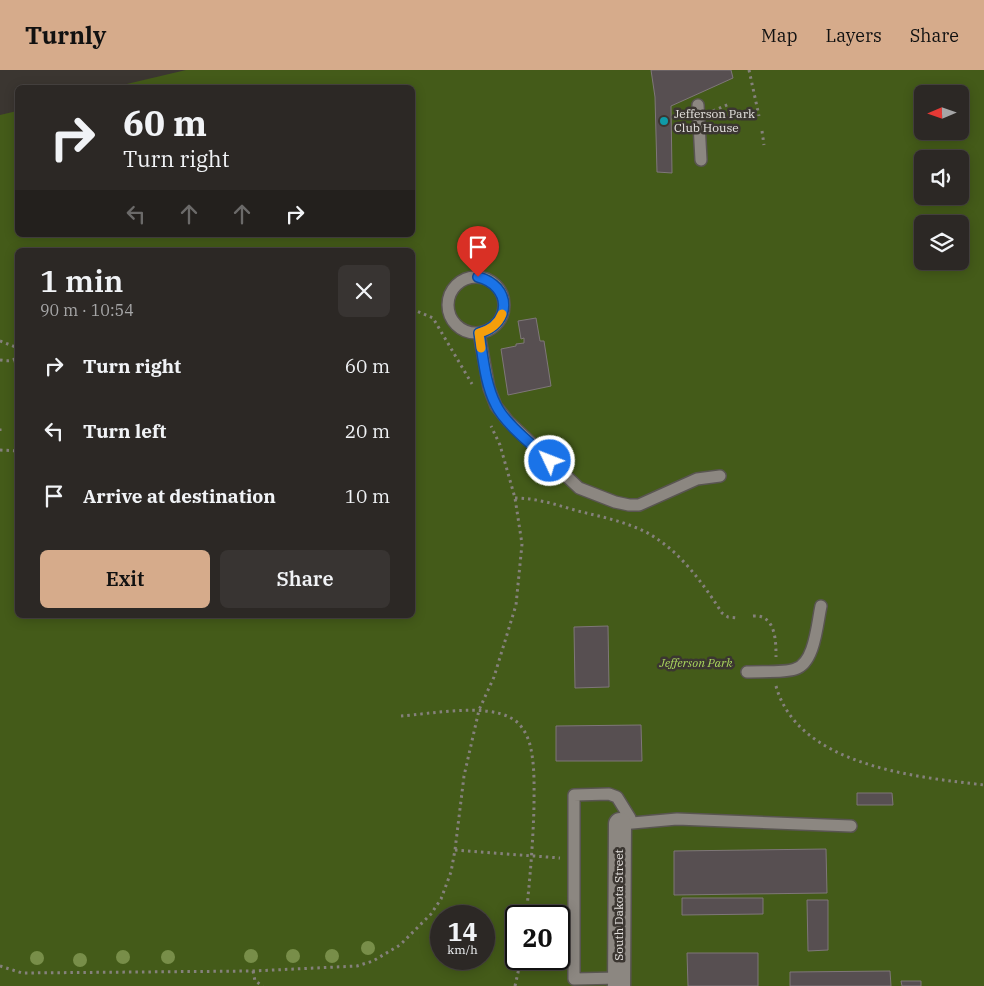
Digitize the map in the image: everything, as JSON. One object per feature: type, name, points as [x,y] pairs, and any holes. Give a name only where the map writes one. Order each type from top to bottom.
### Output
[{"type":"street","name":"South Dakota Street","points":[[619,982],[625,821]]},
{"type":"lane","points":[[698,105],[701,160]]},
{"type":"lane","points":[[469,277],[487,279],[495,285],[504,301],[504,310],[495,326],[479,333],[469,333],[460,329],[449,314],[447,305],[454,287],[469,277]]},
{"type":"lane","points":[[479,333],[489,388],[496,406],[508,421],[579,488],[614,502],[639,505],[697,479],[720,476]]},
{"type":"lane","points":[[747,672],[794,670],[804,664],[812,650],[821,606]]},
{"type":"lane","points":[[619,982],[574,979],[574,795],[610,794],[617,797],[625,821],[677,819],[851,826]]},
{"type":"path","points":[[749,70],[759,116]]},
{"type":"path","points":[[712,111],[729,104]]},
{"type":"path","points":[[762,132],[764,145]]},
{"type":"path","points":[[415,309],[433,318],[476,392]]},
{"type":"path","points":[[0,341],[15,347]]},
{"type":"path","points":[[0,360],[9,361],[15,358]]},
{"type":"path","points":[[0,966],[22,973],[253,971],[348,967],[373,961],[387,954],[400,945],[432,914],[441,899],[451,872],[456,850],[464,776],[479,710],[502,655],[516,605],[522,544],[515,498],[500,445],[488,419]]},
{"type":"path","points":[[0,450],[15,451]]},
{"type":"path","points":[[515,498],[548,502],[623,523],[651,534],[672,551],[695,575],[722,613],[728,617],[738,618]]},
{"type":"path","points":[[754,616],[765,618],[774,631],[775,684],[778,695],[786,710],[799,726],[833,750],[867,764],[898,773],[931,779],[984,785]]},
{"type":"path","points":[[401,716],[479,710],[509,717],[524,730],[530,743],[534,788],[532,856],[527,905]]},
{"type":"path","points":[[456,850],[552,858]]},
{"type":"path","points":[[515,986],[519,970]]},
{"type":"path","points":[[253,971],[255,982],[263,986]]},
{"type":"green space","name":"Jefferson Park","points":[[186,70],[984,70],[984,986],[0,986],[0,115],[15,111],[15,237],[415,237],[415,85],[122,85]]},
{"type":"building","name":"Jefferson Park Club House","points":[[651,70],[731,70],[733,78],[671,106],[672,173],[657,172],[655,97]]},
{"type":"building","points":[[536,318],[540,341],[544,341],[551,386],[508,395],[501,349],[524,343],[524,338],[521,339],[518,321]]},
{"type":"building","points":[[608,626],[609,687],[575,688],[574,627]]},
{"type":"building","points":[[641,725],[642,761],[556,761],[556,726]]},
{"type":"building","points":[[857,793],[892,793],[893,805],[857,805]]},
{"type":"building","points":[[826,849],[827,893],[674,895],[674,851]]},
{"type":"building","points":[[682,898],[763,898],[763,914],[682,915]]},
{"type":"building","points":[[807,900],[828,900],[828,950],[808,951]]},
{"type":"building","points":[[687,953],[758,953],[758,986],[688,986]]},
{"type":"building","points":[[890,971],[891,986],[790,986],[790,972]]},
{"type":"building","points":[[901,981],[921,981],[921,986],[902,986]]},
{"type":"slow traffic","points":[[481,348],[479,333],[495,326],[502,314]]},
{"type":"place","name":"Jefferson Park Club House","points":[[664,121]]},
{"type":"route","points":[[478,277],[487,279],[495,285],[504,301],[504,310],[495,326],[479,333],[489,388],[496,406],[508,421],[550,461]]}]
